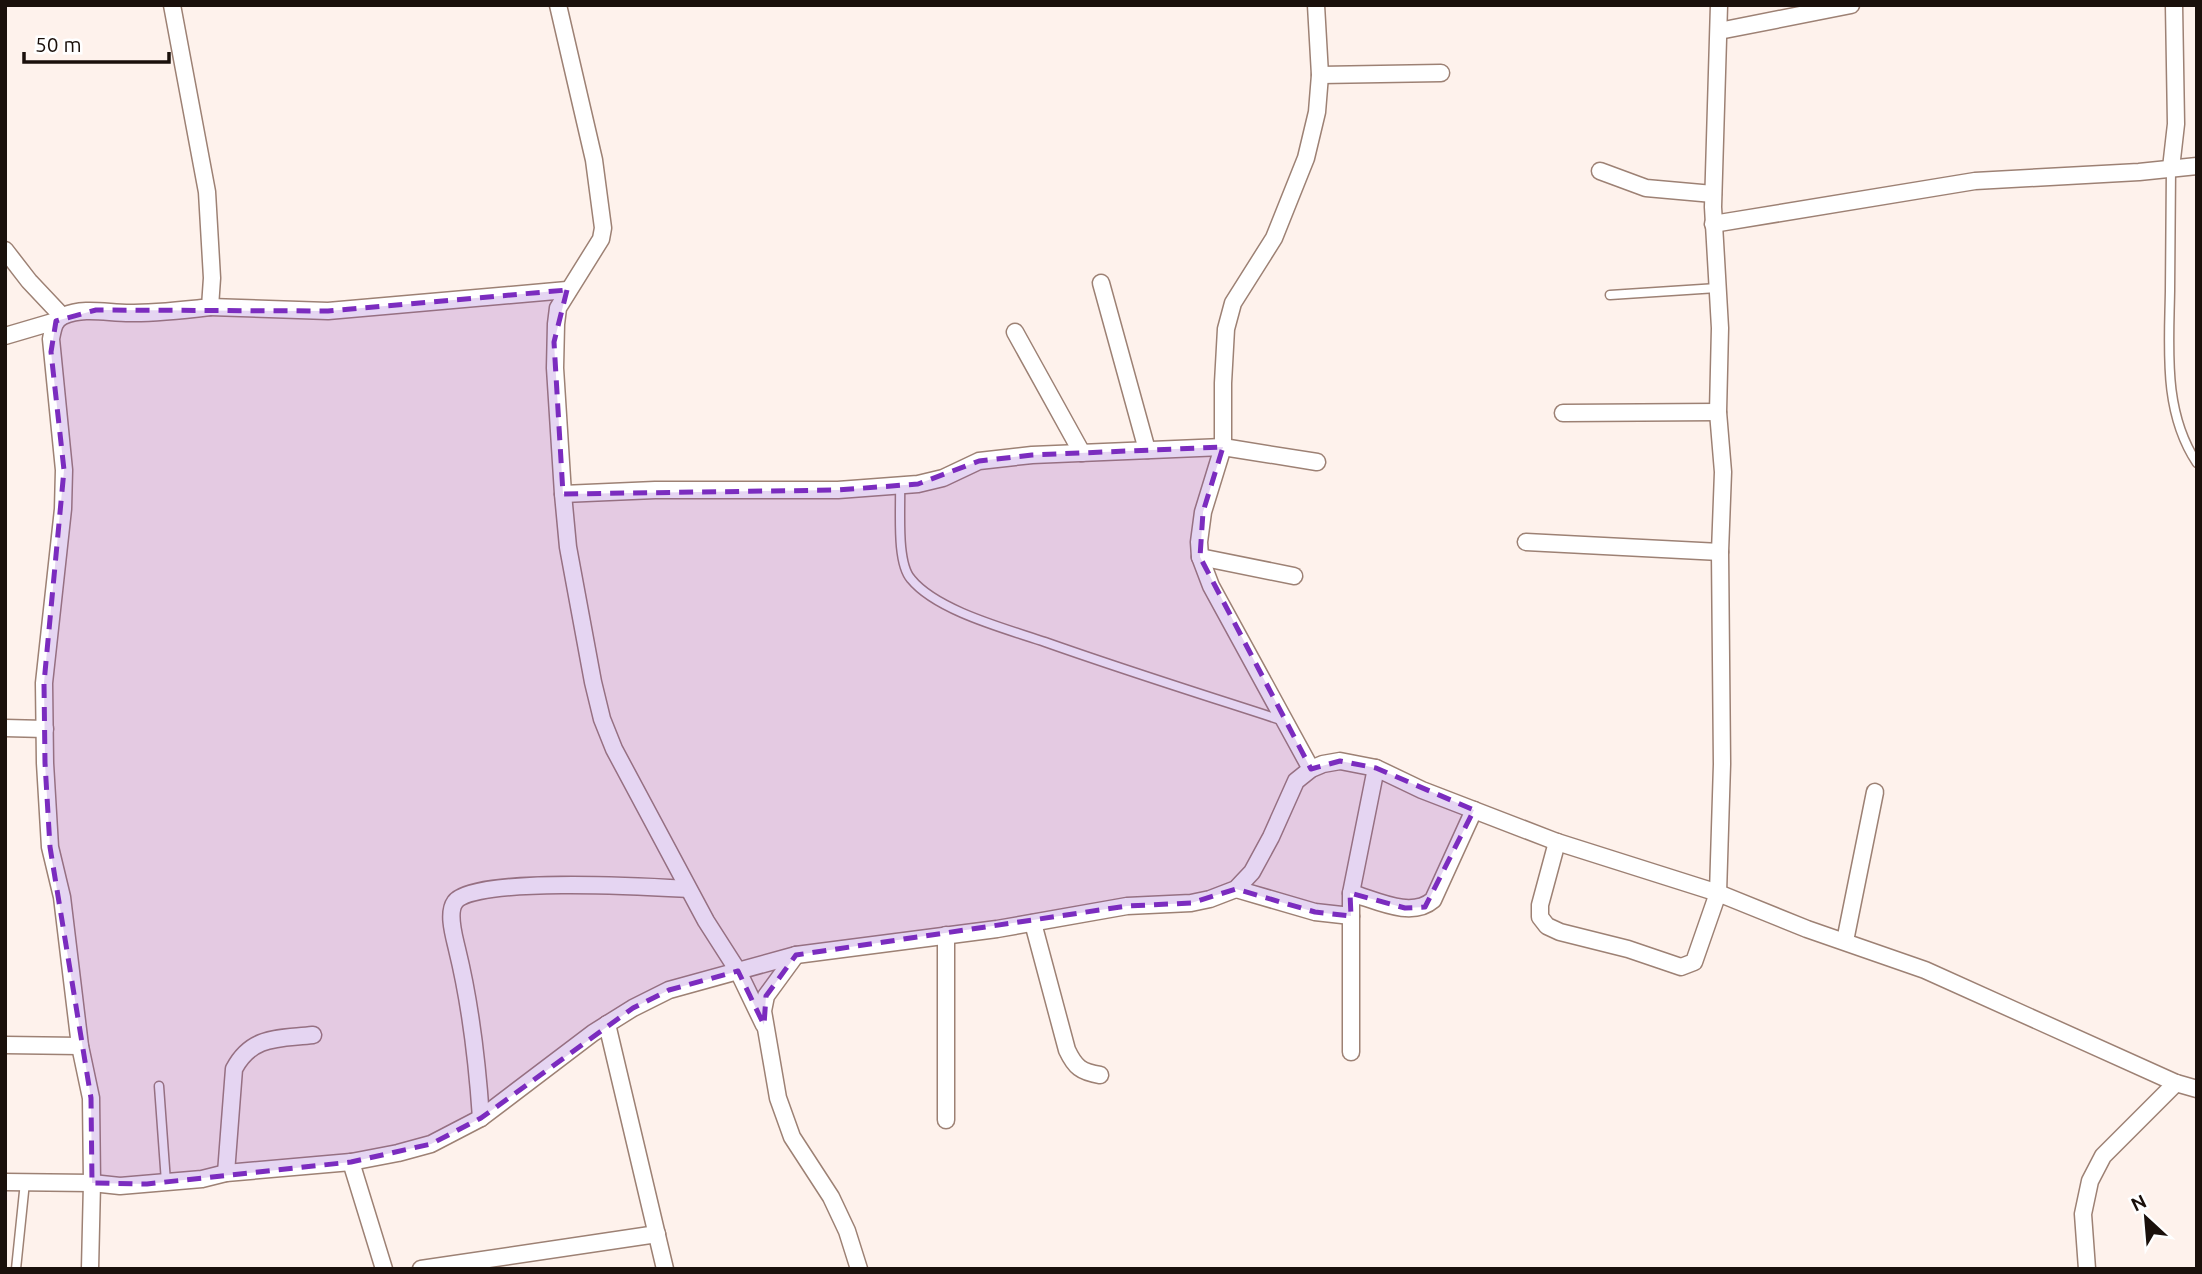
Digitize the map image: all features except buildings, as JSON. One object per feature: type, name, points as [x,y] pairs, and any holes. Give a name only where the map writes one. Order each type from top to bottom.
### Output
[{"type":"street","points":[[172,5],[208,192],[212,278],[210,307]]},
{"type":"street","points":[[558,5],[594,160],[603,228],[601,239],[558,307],[554,342],[568,547],[593,682],[602,719],[614,749],[688,889],[757,1006],[764,1026]]},
{"type":"street","points":[[1311,769],[1211,586],[1200,557],[1199,542],[1203,512],[1223,447],[1226,329],[1233,303],[1274,238],[1306,158],[1317,112],[1320,75],[1315,5]]},
{"type":"street","points":[[1557,842],[1540,905],[1540,917],[1547,926],[1681,967],[1694,962],[1718,893],[1723,739],[1720,552],[1723,472],[1718,412],[1720,328],[1713,224],[1719,5]]},
{"type":"street","points":[[1719,31],[1851,5]]},
{"type":"street","points":[[2171,168],[2176,113],[2174,5]]},
{"type":"street","points":[[1320,75],[1441,73]]},
{"type":"street","points":[[1713,224],[1975,181],[2197,166]]},
{"type":"street","points":[[1600,171],[1646,188],[1713,194]]},
{"type":"street","points":[[5,250],[59,319]]},
{"type":"street","points":[[1101,284],[1147,450]]},
{"type":"street","points":[[5,336],[96,310],[132,313],[210,307],[328,311],[567,290]]},
{"type":"street","points":[[59,319],[51,338],[51,352],[64,470],[63,509],[44,682],[45,729],[50,846],[62,897],[80,1046],[91,1098],[90,1269]]},
{"type":"street","points":[[1015,332],[1082,453]]},
{"type":"street","points":[[1563,413],[1718,412]]},
{"type":"street","points":[[563,494],[655,490],[838,490],[918,484],[943,478],[979,461],[1032,455],[1147,450],[1223,447],[1317,462]]},
{"type":"street","points":[[1526,542],[1720,552]]},
{"type":"street","points":[[1200,557],[1294,576]]},
{"type":"street","points":[[5,728],[45,729]]},
{"type":"street","points":[[5,1182],[120,1186],[202,1179],[226,1173],[351,1162],[431,1144],[481,1118],[607,1024],[669,990],[796,955],[1033,923],[1127,906],[1191,903],[1236,889],[1252,872],[1296,781],[1311,769],[1340,761],[1376,768],[1422,790],[1557,842],[1718,893],[1807,929],[1949,980],[2176,1083],[2197,1089]]},
{"type":"street","points":[[1351,1052],[1350,893],[1376,768]]},
{"type":"street","points":[[1845,941],[1875,792]]},
{"type":"street","points":[[1350,893],[1405,908],[1425,907],[1433,900],[1474,810]]},
{"type":"street","points":[[481,1118],[475,1038],[453,934],[452,911],[455,902],[475,891],[538,886],[613,884],[688,889]]},
{"type":"street","points":[[1236,889],[1315,912],[1351,916]]},
{"type":"street","points":[[1033,923],[1067,1050],[1074,1065],[1083,1072],[1100,1075]]},
{"type":"street","points":[[946,935],[946,1120]]},
{"type":"street","points":[[796,955],[766,996],[763,1012],[778,1098],[792,1137],[831,1197],[847,1231],[859,1269]]},
{"type":"street","points":[[607,1024],[665,1269]]},
{"type":"street","points":[[226,1173],[234,1069],[241,1056],[261,1041],[313,1035]]},
{"type":"street","points":[[5,1045],[80,1046]]},
{"type":"street","points":[[2087,1269],[2083,1214],[2090,1181],[2103,1156],[2176,1083]]},
{"type":"street","points":[[351,1162],[384,1269]]},
{"type":"street","points":[[421,1269],[657,1234]]},
{"type":"lane","points":[[2171,168],[2169,382],[2178,422],[2197,463]]},
{"type":"lane","points":[[1610,295],[1717,288]]},
{"type":"lane","points":[[900,485],[903,563],[910,579],[930,595],[966,614],[1284,721]]},
{"type":"lane","points":[[159,1086],[166,1182]]},
{"type":"lane","points":[[16,1269],[25,1182]]},
{"type":"highlighted area","points":[[567,290],[554,342],[563,494],[838,490],[918,484],[979,461],[1032,455],[1223,447],[1203,512],[1200,557],[1311,769],[1340,761],[1376,768],[1474,810],[1425,907],[1405,908],[1350,893],[1351,916],[1315,912],[1236,889],[1191,903],[1127,906],[796,955],[766,996],[764,1025],[738,971],[669,990],[633,1008],[481,1118],[431,1144],[351,1162],[147,1184],[92,1183],[91,1098],[50,847],[45,763],[44,683],[64,470],[51,352],[56,321],[96,310],[328,311]]}]
